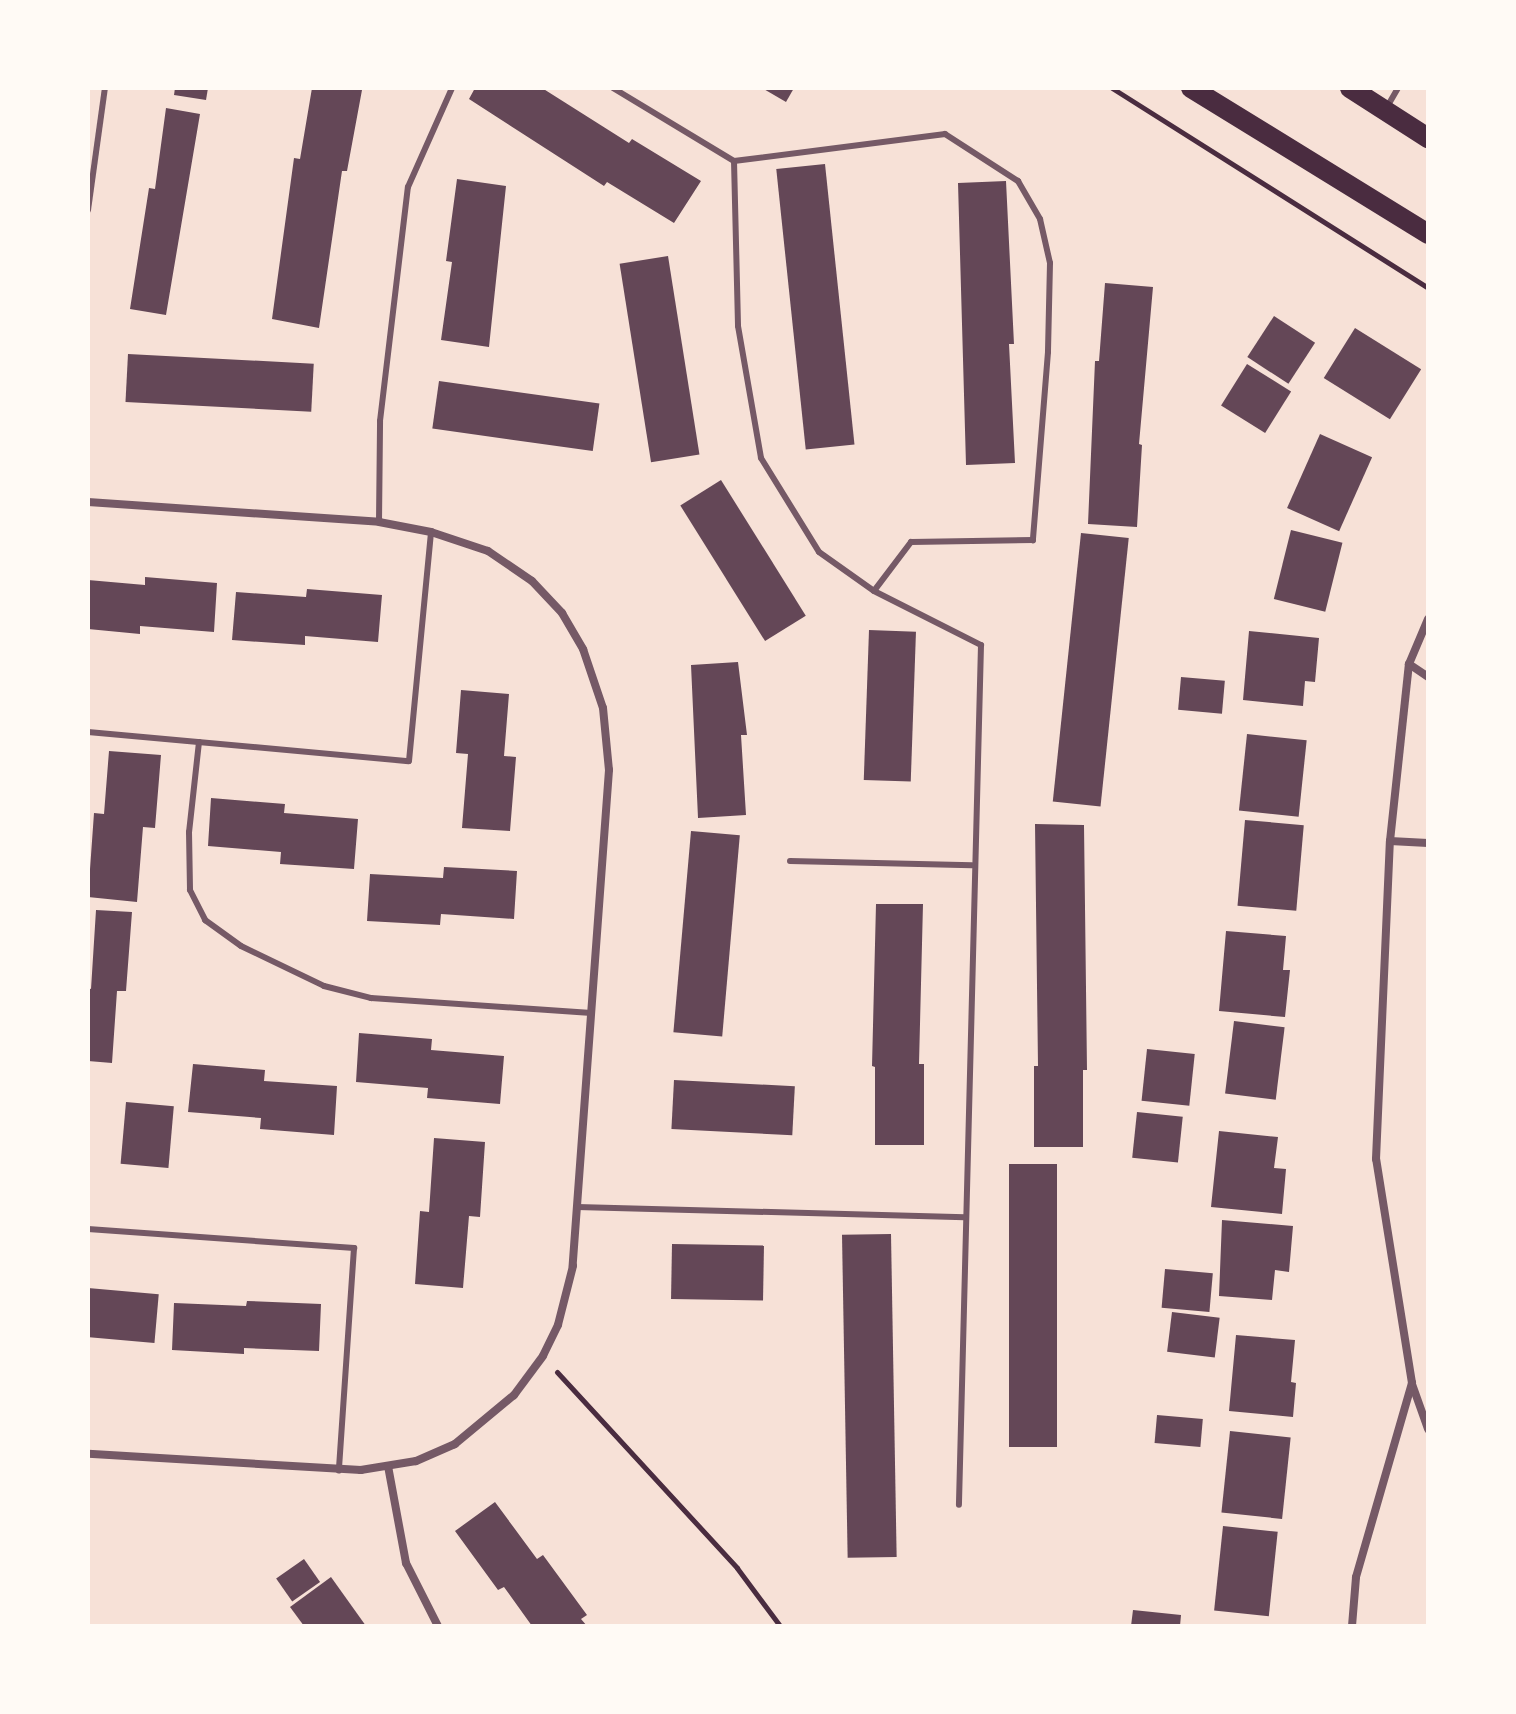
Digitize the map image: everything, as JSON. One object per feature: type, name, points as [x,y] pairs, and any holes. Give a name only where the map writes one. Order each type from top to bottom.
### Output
[{"type":"main road","points":[[1191,88],[1428,234]]},
{"type":"main road","points":[[1350,88],[1428,138]]},
{"type":"street","points":[[88,502],[379,522],[431,532],[488,551],[532,581],[562,613],[596,682],[608,735],[609,770],[577,1207],[567,1296],[543,1356],[514,1395],[455,1444],[416,1461],[388,1466],[339,1470],[88,1454]]},
{"type":"street","points":[[1428,619],[1409,664],[1390,841],[1376,1159],[1412,1383],[1428,1429]]},
{"type":"street","points":[[1409,664],[1428,677]]},
{"type":"street","points":[[1390,841],[1428,843]]},
{"type":"street","points":[[1352,1626],[1356,1577],[1412,1383]]},
{"type":"street","points":[[388,1466],[406,1563],[438,1626]]},
{"type":"lane","points":[[88,210],[105,88]]},
{"type":"lane","points":[[379,522],[380,421],[408,187],[452,88]]},
{"type":"lane","points":[[613,88],[734,161],[945,134],[1018,181],[1040,219],[1050,263],[1048,352],[1033,540],[911,542],[874,591]]},
{"type":"lane","points":[[1385,110],[1398,88]]},
{"type":"lane","points":[[734,161],[738,326],[761,458],[819,552],[874,591],[981,645],[972,865],[959,1505]]},
{"type":"lane","points":[[88,732],[409,761],[431,532]]},
{"type":"lane","points":[[199,742],[189,832],[190,890],[205,920],[241,946],[324,986],[371,998],[591,1013]]},
{"type":"lane","points":[[790,861],[972,865]]},
{"type":"lane","points":[[577,1207],[965,1217]]},
{"type":"lane","points":[[88,1229],[354,1248],[339,1470]]},
{"type":"path","points":[[1112,88],[1428,288]]},
{"type":"path","points":[[543,1356],[737,1568],[780,1626]]},
{"type":"building","points":[[175,88],[208,88],[206,100],[174,95]]},
{"type":"building","points":[[312,88],[362,90],[347,171],[342,171],[319,328],[272,319],[294,158],[300,159]]},
{"type":"building","points":[[475,88],[542,88],[629,143],[632,139],[701,181],[674,223],[607,182],[604,186],[469,99]]},
{"type":"building","points":[[762,88],[794,88],[786,102]]},
{"type":"building","points":[[166,108],[200,114],[166,315],[130,309],[149,188],[155,189]]},
{"type":"building","points":[[825,164],[854,444],[806,450],[776,169]]},
{"type":"building","points":[[457,179],[506,186],[489,347],[441,340],[452,262],[446,261]]},
{"type":"building","points":[[1006,181],[1014,344],[1009,344],[1015,463],[966,465],[958,183]]},
{"type":"building","points":[[668,256],[699,455],[651,462],[620,264]]},
{"type":"building","points":[[1105,283],[1153,287],[1139,444],[1142,445],[1137,527],[1088,524],[1095,361],[1099,361]]},
{"type":"building","points":[[1274,316],[1315,343],[1288,384],[1247,357]]},
{"type":"building","points":[[1355,328],[1421,369],[1390,419],[1324,378]]},
{"type":"building","points":[[128,354],[314,364],[311,412],[125,402]]},
{"type":"building","points":[[1247,364],[1291,392],[1265,433],[1221,406]]},
{"type":"building","points":[[439,381],[599,404],[593,451],[432,429]]},
{"type":"building","points":[[1320,434],[1372,457],[1339,531],[1287,508]]},
{"type":"building","points":[[721,480],[806,616],[765,641],[680,505]]},
{"type":"building","points":[[1291,530],[1342,543],[1325,612],[1274,599]]},
{"type":"building","points":[[1081,533],[1129,538],[1101,807],[1053,802]]},
{"type":"building","points":[[145,577],[217,583],[214,632],[140,626],[140,634],[88,629],[88,580],[145,585]]},
{"type":"building","points":[[307,589],[382,595],[378,642],[305,636],[305,645],[232,640],[236,592],[306,597]]},
{"type":"building","points":[[869,630],[916,632],[911,782],[864,780]]},
{"type":"building","points":[[1249,631],[1319,638],[1315,682],[1305,681],[1303,706],[1243,700]]},
{"type":"building","points":[[738,662],[747,735],[741,735],[746,815],[698,818],[691,665]]},
{"type":"building","points":[[1181,677],[1225,681],[1222,714],[1178,710]]},
{"type":"building","points":[[461,690],[509,694],[504,756],[516,757],[510,831],[462,828],[468,754],[456,753]]},
{"type":"building","points":[[1247,734],[1307,740],[1299,817],[1239,811]]},
{"type":"building","points":[[109,751],[161,755],[155,828],[143,827],[137,902],[88,897],[94,813],[104,814]]},
{"type":"building","points":[[211,798],[285,804],[284,813],[358,819],[354,869],[280,864],[281,852],[208,846]]},
{"type":"building","points":[[1245,820],[1304,825],[1296,911],[1238,906]]},
{"type":"building","points":[[1035,824],[1084,825],[1087,1070],[1083,1070],[1083,1147],[1034,1147],[1034,1066],[1038,1066]]},
{"type":"building","points":[[691,831],[740,835],[722,1037],[673,1032]]},
{"type":"building","points":[[444,867],[517,871],[514,919],[441,914],[440,925],[367,921],[370,874],[443,878]]},
{"type":"building","points":[[876,904],[923,904],[919,1064],[924,1064],[924,1145],[875,1145],[875,1067],[872,1066]]},
{"type":"building","points":[[96,910],[132,912],[126,991],[117,991],[112,1063],[88,1061],[88,988],[91,989]]},
{"type":"building","points":[[1226,931],[1286,936],[1283,970],[1290,970],[1285,1017],[1219,1011]]},
{"type":"building","points":[[1234,1021],[1285,1027],[1276,1100],[1225,1093]]},
{"type":"building","points":[[359,1033],[432,1039],[431,1050],[504,1056],[500,1104],[427,1098],[428,1088],[356,1082]]},
{"type":"building","points":[[1147,1049],[1195,1054],[1189,1106],[1142,1101]]},
{"type":"building","points":[[193,1064],[265,1070],[264,1081],[337,1086],[334,1135],[260,1129],[261,1118],[188,1112]]},
{"type":"building","points":[[674,1080],[795,1086],[792,1135],[671,1129]]},
{"type":"building","points":[[126,1102],[174,1106],[168,1168],[121,1164]]},
{"type":"building","points":[[1137,1112],[1183,1117],[1178,1163],[1132,1158]]},
{"type":"building","points":[[1219,1131],[1278,1137],[1274,1168],[1286,1169],[1282,1214],[1211,1207]]},
{"type":"building","points":[[434,1138],[485,1142],[480,1217],[469,1216],[463,1288],[415,1284],[420,1211],[429,1212]]},
{"type":"building","points":[[1009,1164],[1057,1164],[1057,1447],[1009,1447]]},
{"type":"building","points":[[1222,1220],[1293,1226],[1289,1272],[1275,1270],[1272,1300],[1219,1296]]},
{"type":"building","points":[[891,1234],[897,1557],[848,1558],[842,1235]]},
{"type":"building","points":[[672,1244],[764,1246],[763,1301],[671,1299]]},
{"type":"building","points":[[1165,1269],[1213,1273],[1209,1312],[1162,1308]]},
{"type":"building","points":[[88,1288],[159,1294],[154,1343],[88,1337]]},
{"type":"building","points":[[247,1301],[321,1304],[319,1351],[244,1348],[244,1354],[172,1350],[174,1303],[246,1306]]},
{"type":"building","points":[[1172,1312],[1220,1318],[1215,1358],[1167,1352]]},
{"type":"building","points":[[1236,1335],[1295,1340],[1291,1382],[1296,1383],[1293,1417],[1229,1411]]},
{"type":"building","points":[[1157,1415],[1203,1419],[1200,1447],[1155,1443]]},
{"type":"building","points":[[1230,1431],[1291,1437],[1282,1519],[1221,1513]]},
{"type":"building","points":[[495,1502],[537,1559],[543,1555],[587,1615],[581,1619],[587,1626],[532,1626],[504,1587],[498,1590],[455,1531]]},
{"type":"building","points":[[1223,1526],[1278,1532],[1269,1616],[1214,1611]]},
{"type":"building","points":[[304,1559],[320,1582],[292,1601],[276,1579]]},
{"type":"building","points":[[331,1577],[366,1626],[304,1626],[290,1607]]},
{"type":"building","points":[[1133,1610],[1181,1615],[1180,1626],[1131,1626]]}]
